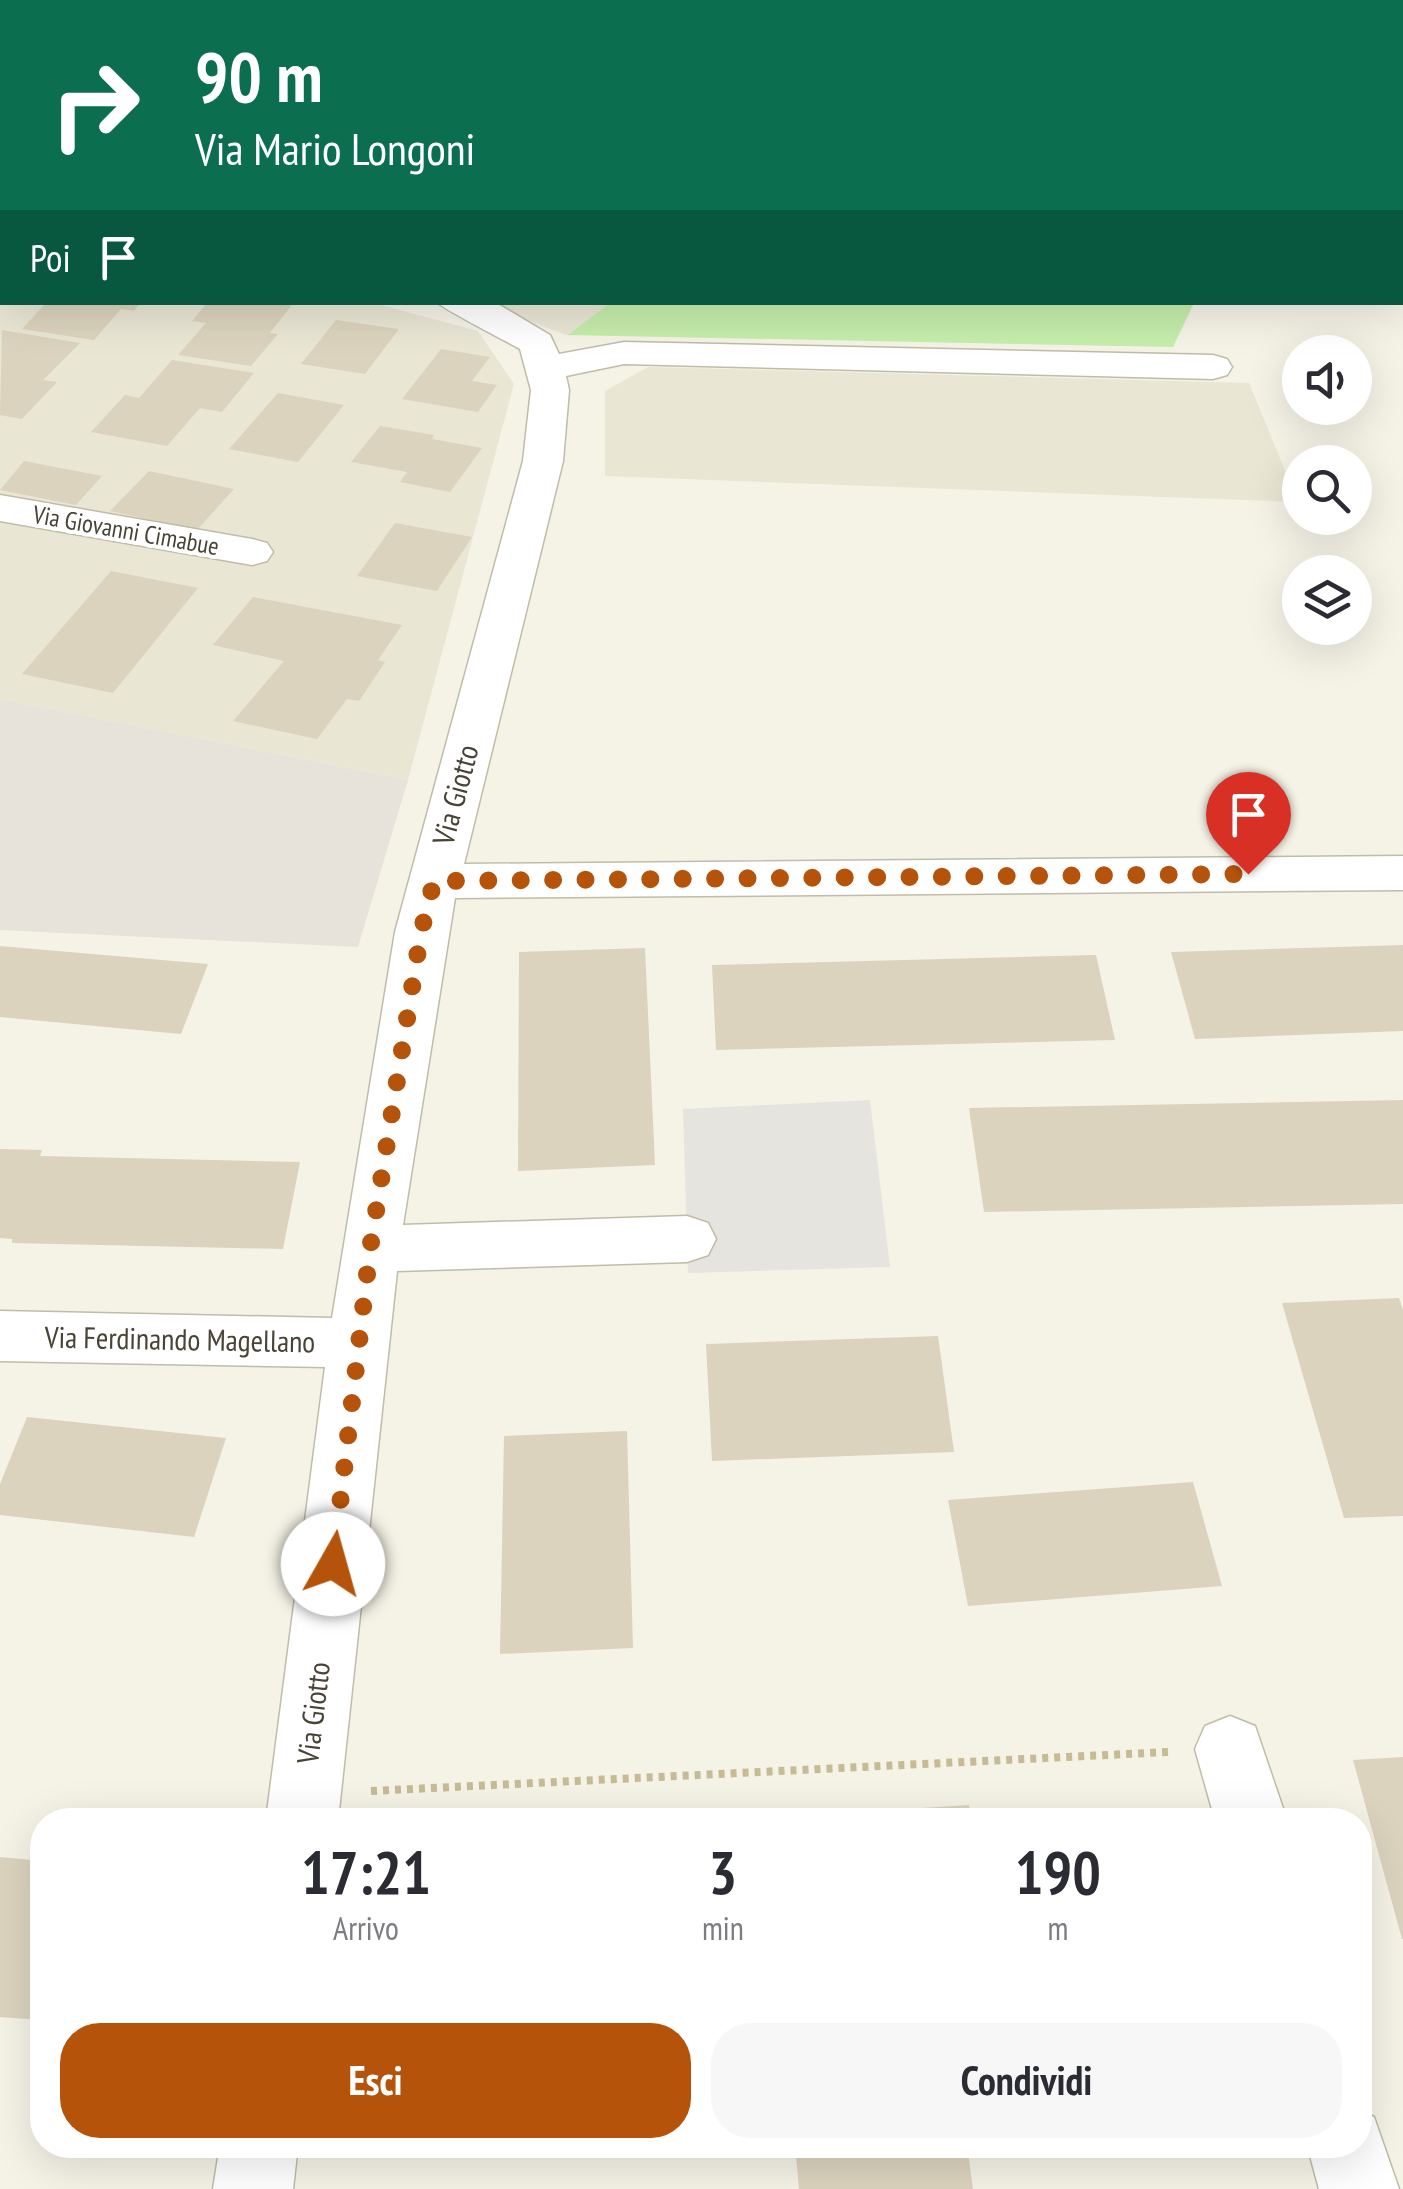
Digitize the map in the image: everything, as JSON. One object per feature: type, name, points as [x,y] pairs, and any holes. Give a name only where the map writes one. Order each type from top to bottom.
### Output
[{"type":"street","points":[[463,305],[537,343],[544,368],[624,353],[1213,367]]},
{"type":"street","name":"Via Giotto","points":[[304,1807],[370,1249],[421,932],[544,460],[550,390],[544,368]]},
{"type":"street","name":"Via Giovanni Cimabue","points":[[0,508],[252,552]]},
{"type":"street","points":[[434,881],[1403,873]]},
{"type":"street","points":[[370,1249],[687,1239]]},
{"type":"street","name":"Via Ferdinando Magellano","points":[[0,1336],[361,1343]]},
{"type":"street","points":[[1230,1748],[1248,1808]]},
{"type":"street","points":[[253,2189],[257,2158]]},
{"type":"street","points":[[1350,2158],[1359,2189]]},
{"type":"path","points":[[304,1807],[1230,1748]]},
{"type":"shaded area","points":[[0,305],[381,305],[478,331],[514,384],[408,780],[0,699]]},
{"type":"shaded area","points":[[488,305],[609,305],[566,335]]},
{"type":"shaded area","points":[[648,367],[1249,383],[1282,463],[1282,501],[605,476],[605,391]]},
{"type":"shaded area","points":[[0,699],[408,780],[358,947],[0,930]]},
{"type":"shaded area","points":[[870,1100],[890,1267],[688,1273],[683,1109]]},
{"type":"green space","points":[[608,305],[1193,305],[1173,347],[567,335]]},
{"type":"building","points":[[44,305],[139,305],[134,311],[121,309],[94,340],[22,329]]},
{"type":"building","points":[[205,305],[292,305],[270,333],[278,334],[251,366],[178,355],[206,323],[192,321]]},
{"type":"building","points":[[336,320],[399,329],[365,374],[301,364]]},
{"type":"building","points":[[2,330],[80,343],[43,380],[57,382],[22,419],[0,415]]},
{"type":"building","points":[[441,349],[490,357],[472,381],[497,385],[478,412],[402,399]]},
{"type":"building","points":[[172,360],[254,373],[222,412],[200,408],[167,446],[91,432],[125,395],[139,398]]},
{"type":"building","points":[[278,393],[344,405],[298,462],[229,449]]},
{"type":"building","points":[[380,426],[482,448],[450,492],[400,482],[407,472],[351,462]]},
{"type":"building","points":[[24,461],[102,476],[76,505],[0,490]]},
{"type":"building","points":[[149,471],[234,489],[197,530],[110,511]]},
{"type":"building","points":[[395,523],[472,537],[437,591],[357,576]]},
{"type":"building","points":[[111,571],[198,588],[113,693],[22,674]]},
{"type":"building","points":[[253,597],[402,625],[378,660],[385,662],[359,701],[347,699],[317,739],[233,721],[284,661],[213,645]]},
{"type":"building","points":[[1403,945],[1403,1031],[1195,1039],[1171,952]]},
{"type":"building","points":[[0,946],[208,964],[181,1034],[0,1017]]},
{"type":"building","points":[[645,948],[655,1165],[518,1171],[519,952]]},
{"type":"building","points":[[1096,955],[1115,1040],[716,1050],[712,965]]},
{"type":"building","points":[[1403,1100],[1403,1204],[984,1212],[969,1108]]},
{"type":"building","points":[[0,1149],[42,1150],[40,1156],[300,1162],[283,1249],[12,1243],[12,1239],[0,1238]]},
{"type":"building","points":[[1399,1298],[1403,1310],[1403,1516],[1344,1518],[1282,1303]]},
{"type":"building","points":[[938,1336],[954,1452],[712,1461],[706,1344]]},
{"type":"building","points":[[27,1417],[226,1438],[194,1537],[0,1515],[0,1484]]},
{"type":"building","points":[[627,1431],[633,1648],[500,1654],[504,1436]]},
{"type":"building","points":[[1193,1482],[1222,1586],[968,1606],[948,1500]]},
{"type":"building","points":[[1403,1757],[1403,1939],[1372,1829],[1372,1808],[1366,1808],[1353,1760]]},
{"type":"building","points":[[969,1805],[970,1808],[922,1808]]},
{"type":"building","points":[[0,1857],[30,1860],[30,2019],[0,2017]]},
{"type":"building","points":[[796,2158],[969,2158],[973,2189],[799,2189]]},
{"type":"route","points":[[333,1564],[370,1249],[421,932],[434,881],[1248,874]]}]
